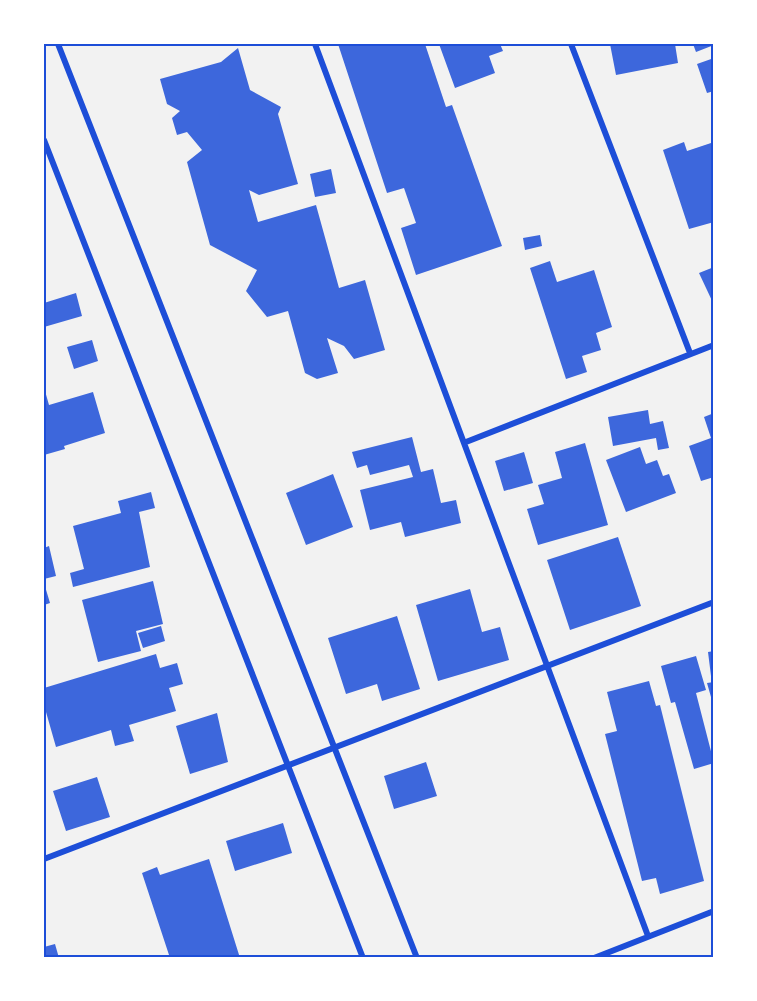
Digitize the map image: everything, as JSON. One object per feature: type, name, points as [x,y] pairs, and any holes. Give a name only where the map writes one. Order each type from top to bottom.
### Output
[{"type":"street","points":[[58,44],[417,957]]},
{"type":"street","points":[[315,44],[466,442],[648,936]]},
{"type":"street","points":[[571,44],[690,353]]},
{"type":"street","points":[[44,140],[363,957]]},
{"type":"street","points":[[466,442],[714,345]]},
{"type":"street","points":[[44,849],[45,858],[714,602]]},
{"type":"street","points":[[594,957],[714,911]]},
{"type":"building","points":[[338,44],[425,44],[446,107],[452,105],[502,246],[416,275],[401,228],[416,223],[404,188],[387,193]]},
{"type":"building","points":[[439,44],[500,44],[503,51],[489,56],[495,73],[455,88]]},
{"type":"building","points":[[610,44],[675,44],[678,63],[616,75]]},
{"type":"building","points":[[693,44],[714,44],[714,45],[696,52]]},
{"type":"building","points":[[238,48],[250,90],[281,107],[278,114],[298,184],[259,195],[249,190],[258,222],[316,205],[339,288],[365,280],[385,350],[354,359],[344,346],[327,338],[338,373],[317,379],[305,373],[288,311],[267,317],[246,291],[257,270],[210,245],[187,162],[202,150],[187,132],[177,135],[172,118],[180,111],[167,104],[160,79],[221,62]]},
{"type":"building","points":[[714,58],[714,91],[707,93],[697,64]]},
{"type":"building","points":[[684,142],[687,151],[714,142],[714,222],[689,229],[663,150]]},
{"type":"building","points":[[331,169],[336,193],[315,197],[310,174]]},
{"type":"building","points":[[540,235],[542,246],[525,250],[523,238]]},
{"type":"building","points":[[550,261],[557,282],[594,270],[612,327],[596,333],[601,350],[582,356],[587,372],[566,379],[530,268]]},
{"type":"building","points":[[714,267],[714,305],[699,273]]},
{"type":"building","points":[[76,293],[82,316],[44,327],[44,303]]},
{"type":"building","points":[[92,340],[98,361],[74,369],[67,347]]},
{"type":"building","points":[[45,391],[49,405],[93,392],[105,433],[44,455]]},
{"type":"building","points":[[648,410],[650,424],[663,421],[669,448],[658,450],[656,438],[613,446],[608,417]]},
{"type":"building","points":[[714,413],[714,477],[701,481],[689,446],[711,438],[704,417]]},
{"type":"building","points":[[412,437],[421,472],[433,469],[441,503],[456,500],[461,523],[405,537],[401,522],[370,530],[360,490],[413,477],[409,465],[370,475],[367,465],[357,468],[352,452]]},
{"type":"building","points":[[585,443],[608,525],[538,545],[527,509],[544,504],[538,485],[562,478],[555,452]]},
{"type":"building","points":[[640,447],[646,464],[657,460],[663,476],[669,474],[676,493],[626,512],[606,460]]},
{"type":"building","points":[[524,452],[533,483],[504,491],[495,461]]},
{"type":"building","points":[[333,474],[353,527],[306,545],[286,493]]},
{"type":"building","points":[[151,492],[155,508],[139,512],[150,567],[73,587],[70,573],[84,569],[73,526],[121,513],[118,501]]},
{"type":"building","points":[[618,537],[641,606],[570,630],[547,560]]},
{"type":"building","points":[[49,546],[56,576],[44,579],[44,548]]},
{"type":"building","points":[[153,581],[163,624],[136,631],[141,651],[98,662],[82,600]]},
{"type":"building","points":[[44,583],[50,603],[44,605]]},
{"type":"building","points":[[470,589],[482,632],[500,627],[509,660],[438,681],[416,605]]},
{"type":"building","points":[[397,616],[420,689],[382,701],[377,684],[346,694],[328,638]]},
{"type":"building","points":[[161,626],[165,641],[143,648],[138,633]]},
{"type":"building","points":[[714,651],[714,676],[711,676],[708,652]]},
{"type":"building","points":[[156,654],[160,668],[177,663],[183,684],[169,688],[176,711],[129,725],[134,741],[115,746],[111,730],[56,747],[44,705],[44,688]]},
{"type":"building","points":[[696,656],[706,690],[696,693],[714,763],[694,769],[675,702],[671,703],[661,666]]},
{"type":"building","points":[[649,681],[656,706],[660,705],[704,881],[660,894],[656,878],[642,881],[605,734],[617,731],[607,692]]},
{"type":"building","points":[[714,682],[714,704],[713,704],[707,683]]},
{"type":"building","points":[[217,713],[228,762],[190,774],[176,726]]},
{"type":"building","points":[[426,762],[437,796],[394,809],[384,776]]},
{"type":"building","points":[[97,777],[110,817],[66,831],[53,791]]},
{"type":"building","points":[[283,823],[292,853],[235,871],[226,841]]},
{"type":"building","points":[[209,859],[240,958],[170,958],[142,873],[157,867],[160,875]]},
{"type":"building","points":[[55,944],[59,958],[44,958],[44,947]]}]
